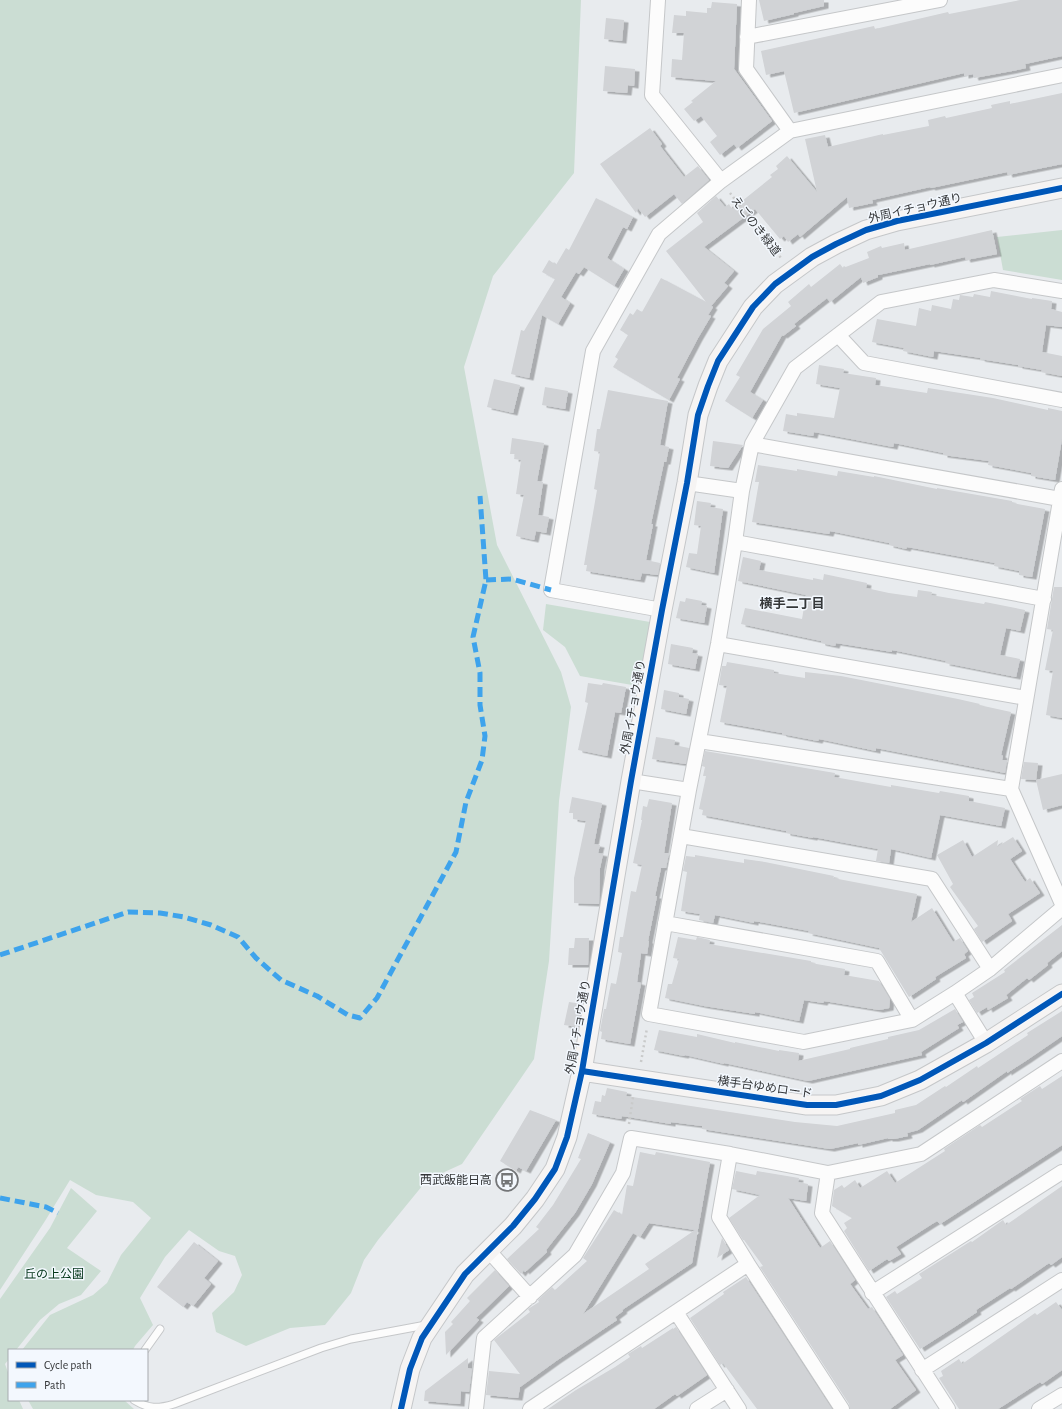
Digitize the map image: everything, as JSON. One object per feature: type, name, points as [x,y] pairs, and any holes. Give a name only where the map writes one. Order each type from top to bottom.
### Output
[{"type":"street","points":[[658,0],[652,95],[721,181]]},
{"type":"street","points":[[749,0],[746,69],[790,131]]},
{"type":"street","points":[[747,37],[940,0]]},
{"type":"street","points":[[662,610],[551,590],[593,351],[659,234],[721,181],[790,131],[1062,75]]},
{"type":"street","name":"外周イチョウ通り","points":[[401,1409],[410,1368],[422,1338],[465,1274],[513,1226],[536,1199],[555,1169],[568,1137],[582,1071],[631,781],[687,483],[698,415],[718,361],[753,307],[775,284],[812,256],[866,230],[897,221],[1062,188]]},
{"type":"street","points":[[1062,291],[994,280],[881,302],[795,368],[752,444],[742,491],[718,644],[689,790],[649,1014],[804,1042],[912,1020],[956,993],[990,969],[1062,908]]},
{"type":"street","points":[[838,335],[864,363],[1062,400]]},
{"type":"street","points":[[752,444],[1061,494],[1011,789],[1062,904]]},
{"type":"street","points":[[687,483],[742,491]]},
{"type":"street","points":[[735,542],[1044,599]]},
{"type":"street","points":[[718,644],[1026,698]]},
{"type":"street","points":[[699,741],[1011,789]]},
{"type":"street","points":[[631,781],[689,790]]},
{"type":"street","points":[[681,836],[932,879],[990,969]]},
{"type":"street","points":[[665,923],[877,961],[912,1020]]},
{"type":"street","points":[[956,993],[986,1044]]},
{"type":"street","name":"横手台ゆめロード","points":[[582,1071],[807,1105],[836,1105],[881,1096],[920,1080],[986,1044],[1062,994]]},
{"type":"street","points":[[476,1409],[484,1338],[575,1255],[623,1173],[631,1138],[730,1154],[828,1173],[921,1154],[1062,1061]]},
{"type":"street","points":[[730,1154],[719,1218],[842,1409]]},
{"type":"street","points":[[872,1293],[1062,1172]]},
{"type":"street","points":[[828,1173],[822,1213],[872,1293],[948,1409]]},
{"type":"street","points":[[488,1250],[530,1297]]},
{"type":"street","points":[[530,1409],[748,1264]]},
{"type":"street","points":[[922,1370],[1062,1280]]},
{"type":"street","points":[[676,1312],[739,1409]]},
{"type":"street","points":[[697,1409],[726,1390]]},
{"type":"street","points":[[1039,1409],[1062,1394]]},
{"type":"lane","points":[[135,1401],[142,1406],[157,1409],[321,1348],[351,1339],[430,1325]]},
{"type":"lane","points":[[146,1349],[160,1329]]},
{"type":"path","points":[[641,1065],[649,1014]]},
{"type":"path","points":[[631,1138],[629,1124],[633,1095]]},
{"type":"green space","points":[[0,0],[581,0],[574,173],[493,276],[464,367],[497,545],[561,672],[571,707],[559,801],[549,961],[534,1059],[462,1164],[427,1180],[378,1240],[364,1260],[351,1293],[325,1325],[290,1328],[246,1346],[216,1332],[212,1313],[234,1292],[242,1275],[235,1256],[219,1251],[189,1230],[165,1257],[140,1298],[153,1325],[134,1349],[23,1349],[50,1315],[93,1295],[107,1283],[121,1255],[151,1218],[133,1202],[96,1195],[70,1180],[0,1290]]},
{"type":"green space","points":[[1062,230],[1062,280],[1003,270],[997,237]]},
{"type":"green space","points":[[546,604],[650,622],[638,686],[580,676],[565,647],[543,630]]},
{"type":"green space","name":"丘の上公園","points":[[71,1188],[97,1211],[67,1248],[101,1271],[81,1295],[59,1304],[40,1320],[17,1349],[8,1349],[8,1360],[5,1364],[8,1372],[8,1401],[19,1401],[23,1409],[0,1409],[0,1299],[50,1228]]},
{"type":"green space","points":[[29,1401],[125,1401],[134,1409],[33,1409]]},
{"type":"building","points":[[759,0],[824,0],[824,6],[764,21]]},
{"type":"building","points":[[1020,0],[1062,0],[1062,56],[1025,64],[1026,68],[1012,71],[974,78],[973,74],[964,76],[964,73],[794,113],[784,71],[766,75],[761,51],[874,26],[875,29],[948,12],[949,14]]},
{"type":"building","points":[[712,2],[737,4],[734,69],[772,121],[737,148],[734,144],[720,155],[710,142],[717,136],[701,116],[694,121],[684,109],[693,102],[691,101],[716,81],[671,77],[672,59],[682,60],[684,33],[672,33],[674,15],[686,16],[686,11],[707,13],[707,8],[711,8]]},
{"type":"building","points":[[606,18],[624,20],[622,41],[604,39]]},
{"type":"building","points":[[605,66],[635,69],[634,86],[628,85],[627,93],[603,91]]},
{"type":"building","points":[[1062,93],[1062,164],[1008,175],[1007,172],[930,187],[872,200],[873,203],[849,208],[847,197],[800,237],[798,234],[788,242],[784,236],[780,239],[755,209],[704,247],[734,271],[724,283],[728,286],[711,306],[713,307],[708,315],[711,316],[677,378],[680,379],[669,400],[613,367],[618,359],[615,357],[628,335],[620,330],[630,313],[633,315],[637,309],[642,312],[661,278],[706,302],[666,251],[703,222],[697,213],[716,196],[725,207],[729,204],[732,209],[772,177],[770,175],[778,169],[776,166],[787,156],[817,192],[805,139],[825,135],[828,147],[883,134],[929,126],[928,120],[945,116],[946,118],[992,108],[991,105],[1010,101],[1010,104]]},
{"type":"building","points":[[650,128],[662,144],[660,146],[684,177],[698,166],[709,180],[682,204],[674,194],[645,217],[638,208],[636,213],[600,164]]},
{"type":"building","points":[[596,198],[633,217],[627,229],[623,227],[607,258],[624,269],[614,286],[584,267],[579,274],[576,272],[561,297],[570,303],[558,324],[542,315],[529,378],[511,374],[521,330],[524,331],[555,279],[542,272],[549,260],[556,265],[566,248],[569,250]]},
{"type":"building","points":[[992,230],[997,254],[966,260],[965,257],[878,275],[878,277],[863,283],[861,277],[830,302],[827,298],[794,324],[796,326],[783,336],[782,335],[750,392],[763,400],[752,418],[725,401],[740,377],[736,375],[763,329],[791,306],[788,302],[809,284],[811,287],[840,264],[843,268],[869,258],[867,252],[881,246],[882,248],[904,243],[905,250]]},
{"type":"building","points":[[991,291],[1032,299],[1052,301],[1051,309],[1062,312],[1062,327],[1046,325],[1042,352],[1062,356],[1062,376],[1041,372],[1042,370],[1018,365],[934,351],[933,357],[903,351],[904,348],[872,342],[877,319],[916,326],[919,308],[931,311],[932,305],[951,309],[953,299],[959,300],[960,295],[973,297],[974,294],[990,297]]},
{"type":"building","points":[[819,365],[844,369],[843,373],[876,378],[875,385],[927,393],[928,388],[993,398],[1048,410],[1048,408],[1062,411],[1062,439],[1055,480],[1031,476],[1031,473],[988,465],[989,461],[943,455],[943,453],[894,443],[893,447],[814,432],[813,436],[783,431],[786,414],[797,416],[797,413],[834,418],[840,388],[816,384]]},
{"type":"building","points":[[494,379],[520,385],[513,413],[487,407]]},
{"type":"building","points":[[545,387],[568,391],[565,409],[542,405]]},
{"type":"building","points":[[608,390],[668,401],[660,445],[669,447],[666,462],[664,462],[651,524],[653,524],[646,560],[660,563],[658,575],[642,573],[640,580],[586,571],[587,565],[584,565],[597,490],[594,489],[600,452],[594,451],[597,429],[600,429]]},
{"type":"building","points":[[512,438],[544,443],[537,481],[543,482],[538,515],[549,517],[546,533],[536,531],[534,540],[516,536],[524,495],[516,494],[521,460],[514,459],[515,454],[510,454]]},
{"type":"building","points":[[713,441],[743,445],[728,468],[710,466]]},
{"type":"building","points":[[758,465],[797,471],[797,469],[837,476],[838,471],[874,476],[937,489],[1012,501],[1012,503],[1045,509],[1032,577],[1019,575],[1019,571],[994,566],[995,563],[907,547],[906,549],[889,545],[889,543],[830,531],[829,534],[752,522],[759,482],[755,482]]},
{"type":"building","points":[[697,501],[711,503],[710,507],[723,509],[714,573],[686,567],[689,553],[697,554],[701,526],[694,525]]},
{"type":"building","points":[[743,557],[761,561],[759,570],[813,580],[813,578],[823,580],[824,574],[867,583],[866,588],[889,593],[917,597],[918,590],[932,592],[931,595],[984,604],[985,602],[1025,610],[1020,631],[1006,628],[1000,655],[1020,659],[1016,677],[945,663],[946,661],[892,650],[892,652],[836,643],[835,646],[821,643],[821,641],[741,624],[745,608],[802,619],[806,595],[738,581]]},
{"type":"building","points":[[1054,587],[1062,587],[1062,718],[1046,715],[1053,671],[1045,670],[1053,630],[1047,629]]},
{"type":"building","points":[[686,598],[702,601],[701,605],[707,606],[704,623],[676,618],[680,601],[685,602]]},
{"type":"building","points":[[671,644],[693,648],[692,653],[698,654],[695,669],[668,664]]},
{"type":"building","points":[[727,662],[774,670],[774,673],[805,678],[805,672],[841,676],[958,699],[1011,712],[1001,755],[1003,756],[1002,760],[1007,760],[1005,773],[876,748],[876,751],[819,739],[818,741],[720,722],[727,686],[719,685],[722,666],[726,666]]},
{"type":"building","points":[[588,683],[602,685],[603,683],[626,687],[621,713],[615,712],[607,756],[578,750],[588,703],[585,702]]},
{"type":"building","points":[[664,690],[679,693],[679,697],[689,699],[686,714],[661,709]]},
{"type":"building","points":[[656,737],[675,740],[674,745],[689,748],[686,764],[652,759]]},
{"type":"building","points":[[705,751],[835,773],[834,777],[891,787],[891,785],[939,793],[940,791],[969,796],[969,801],[1005,808],[1001,826],[940,815],[931,858],[891,849],[889,863],[876,861],[878,849],[786,833],[786,831],[702,815],[703,810],[699,809],[706,776],[703,776],[705,767],[702,766]]},
{"type":"building","points":[[1024,762],[1038,763],[1036,780],[1021,779]]},
{"type":"building","points":[[1062,774],[1062,805],[1043,810],[1036,780]]},
{"type":"building","points":[[572,797],[602,803],[594,844],[600,845],[598,853],[603,854],[600,868],[599,904],[574,903],[574,878],[586,821],[573,819],[573,813],[569,813]]},
{"type":"building","points":[[649,799],[672,803],[664,853],[669,853],[666,868],[661,868],[655,896],[657,896],[648,941],[647,954],[641,953],[637,982],[641,983],[630,1044],[601,1039],[602,1032],[600,1031],[611,983],[616,984],[622,953],[618,952],[620,937],[623,937],[631,891],[636,892],[642,865],[633,863],[642,820],[643,806],[647,807]]},
{"type":"building","points":[[1013,837],[1022,851],[1010,859],[1025,882],[1030,878],[1040,893],[1008,914],[1012,921],[982,942],[974,929],[978,926],[950,887],[953,884],[937,855],[963,840],[972,857],[998,840],[997,847]]},
{"type":"building","points":[[695,855],[744,863],[744,859],[765,862],[834,876],[833,878],[917,894],[911,922],[932,908],[953,942],[960,938],[968,951],[964,954],[966,958],[935,977],[936,979],[909,997],[879,948],[808,933],[809,931],[754,921],[754,923],[715,915],[713,923],[699,920],[700,914],[681,911],[687,872],[683,871],[686,856],[695,857]]},
{"type":"building","points":[[1062,925],[1062,951],[1047,963],[1048,965],[1029,980],[1027,978],[1006,995],[1008,998],[988,1010],[987,1007],[977,1013],[969,1000],[974,997],[972,993],[1005,972],[1004,970]]},
{"type":"building","points":[[678,937],[696,940],[697,937],[710,940],[709,944],[811,961],[811,963],[845,969],[844,975],[879,981],[890,999],[889,1008],[879,1010],[824,1001],[823,1003],[804,1000],[799,1021],[755,1012],[755,1014],[665,998],[668,984],[672,984],[679,959],[673,958]]},
{"type":"building","points":[[575,938],[589,938],[588,965],[568,965],[569,948],[574,948]]},
{"type":"building","points":[[569,1002],[582,1004],[578,1027],[564,1025]]},
{"type":"building","points":[[955,1009],[963,1022],[957,1025],[959,1028],[921,1052],[922,1055],[808,1081],[685,1055],[654,1050],[659,1030],[697,1037],[697,1034],[735,1043],[799,1053],[798,1061],[850,1049],[888,1039],[888,1037],[919,1030]]},
{"type":"building","points":[[1062,1011],[1062,1036],[1007,1073],[1007,1071],[963,1102],[962,1100],[918,1130],[907,1133],[908,1136],[894,1139],[888,1138],[858,1145],[858,1143],[830,1149],[702,1129],[702,1126],[671,1122],[671,1124],[622,1116],[621,1119],[592,1114],[595,1101],[601,1102],[602,1095],[605,1096],[607,1088],[627,1092],[626,1096],[795,1122],[837,1126],[895,1113],[895,1110],[916,1105],[977,1066],[978,1068],[1028,1035],[1027,1033]]},
{"type":"building","points":[[1062,1076],[1062,1145],[940,1224],[937,1221],[896,1247],[901,1254],[889,1261],[887,1259],[869,1271],[844,1231],[847,1228],[844,1223],[852,1218],[832,1206],[834,1190],[842,1185],[844,1188],[855,1180],[860,1188],[887,1171],[895,1183],[945,1151],[944,1149],[980,1125],[982,1127],[1022,1101],[1020,1099],[1040,1086],[1042,1089]]},
{"type":"building","points":[[530,1110],[556,1120],[526,1171],[518,1167],[516,1171],[500,1161]]},
{"type":"building","points":[[588,1133],[610,1142],[592,1184],[575,1213],[546,1250],[547,1252],[521,1274],[507,1259],[539,1229],[536,1227],[553,1205],[581,1159],[578,1158]]},
{"type":"building","points":[[640,1152],[655,1155],[656,1152],[710,1162],[692,1263],[622,1310],[623,1311],[615,1317],[617,1320],[520,1387],[518,1398],[486,1395],[489,1371],[520,1374],[494,1340],[530,1312],[528,1309],[539,1302],[538,1300],[552,1287],[555,1290],[587,1261],[583,1258],[614,1210],[622,1215],[627,1185],[633,1186]],"holes":[[[649,1223],[695,1230],[645,1264],[649,1269],[583,1314],[633,1233],[640,1237]]]},
{"type":"building","points":[[736,1171],[756,1175],[757,1171],[799,1178],[798,1182],[808,1184],[806,1201],[788,1198],[820,1248],[830,1241],[855,1280],[850,1284],[868,1309],[872,1307],[903,1355],[895,1360],[916,1390],[890,1409],[850,1409],[849,1404],[760,1267],[763,1266],[743,1240],[729,1218],[760,1195],[732,1189]]},
{"type":"building","points":[[1062,1186],[1062,1257],[1051,1265],[1049,1263],[1011,1289],[1010,1288],[976,1310],[977,1312],[920,1349],[886,1297],[895,1291],[897,1294],[922,1278],[919,1274],[971,1241],[972,1242],[1003,1220],[1006,1225]]},
{"type":"building","points":[[722,1238],[729,1250],[717,1258]]},
{"type":"building","points":[[194,1242],[218,1261],[204,1278],[211,1284],[193,1306],[187,1302],[183,1307],[157,1287]]},
{"type":"building","points":[[495,1270],[509,1286],[476,1318],[479,1320],[446,1355],[445,1332],[453,1324],[451,1322],[470,1301],[467,1298]]},
{"type":"building","points":[[746,1277],[832,1409],[757,1409],[723,1363],[720,1365],[690,1318],[724,1294],[723,1292]]},
{"type":"building","points":[[1056,1302],[1062,1310],[1062,1370],[1042,1384],[1040,1382],[998,1409],[959,1409],[939,1378],[943,1376],[941,1371],[959,1359],[962,1364],[1035,1313],[1037,1315]]},
{"type":"building","points":[[676,1327],[707,1375],[677,1396],[675,1394],[654,1409],[548,1409],[630,1357],[628,1354],[641,1346],[642,1348]]},
{"type":"building","points":[[468,1358],[468,1368],[472,1369],[469,1392],[461,1391],[460,1404],[424,1401],[425,1391]]},
{"type":"marked path","points":[[0,955],[128,912],[160,913],[184,917],[211,925],[238,937],[256,958],[281,980],[317,996],[348,1015],[360,1018],[377,998],[456,852],[466,802],[482,760],[485,736],[480,705],[480,673],[473,637],[486,580],[480,496]]},
{"type":"marked path","points":[[486,580],[512,579],[551,590]]},
{"type":"marked path","points":[[0,1198],[46,1207],[58,1213]]},
{"type":"cycle path","points":[[401,1409],[410,1369],[422,1338],[465,1274],[513,1226],[535,1199],[555,1169],[567,1137],[582,1071],[631,781],[687,483],[698,415],[718,361],[753,307],[775,284],[812,257],[836,244],[866,230],[897,221],[1062,188]]},
{"type":"cycle path","points":[[582,1071],[807,1105],[836,1105],[881,1096],[920,1080],[986,1043],[1062,994]]},
{"type":"place","name":"西武飯能日高","points":[[507,1180]]},
{"type":"district","name":"横手二丁目","points":[[792,604]]}]
